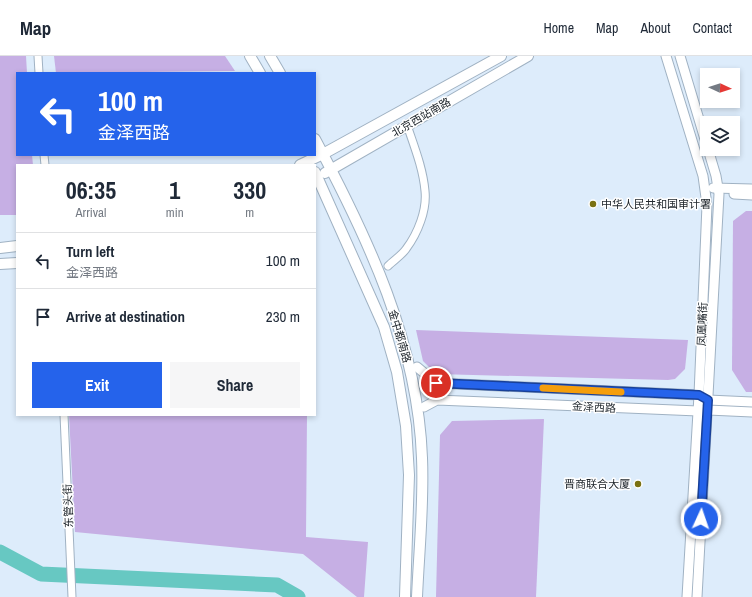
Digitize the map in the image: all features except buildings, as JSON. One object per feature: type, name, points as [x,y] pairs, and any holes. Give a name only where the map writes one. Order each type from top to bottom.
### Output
[{"type":"main road","points":[[250,56],[259,72]]},
{"type":"main road","points":[[270,56],[279,72]]},
{"type":"main road","name":"北京西站南路","points":[[310,160],[501,56]]},
{"type":"main road","name":"北京西站南路","points":[[316,176],[331,169],[528,56]]},
{"type":"main road","name":"金中都南路","points":[[316,141],[367,243],[393,309],[410,371],[417,407],[422,457],[422,501],[417,597]]},
{"type":"main road","name":"金中都南路","points":[[316,176],[384,327],[397,372],[406,426],[409,475],[404,597]]},
{"type":"main road","points":[[0,248],[16,246]]},
{"type":"main road","points":[[0,264],[16,263]]},
{"type":"street","points":[[38,56],[39,72]]},
{"type":"street","name":"凤凰嘴街","points":[[666,56],[706,191],[707,215],[699,395],[687,597]]},
{"type":"street","points":[[680,56],[700,123]]},
{"type":"street","points":[[388,266],[406,250],[416,233],[423,211],[425,192],[420,164],[407,125]]},
{"type":"street","name":"凤凰嘴街","points":[[697,597],[708,410],[718,191],[710,156]]},
{"type":"street","points":[[706,191],[752,189]]},
{"type":"street","points":[[718,191],[752,195]]},
{"type":"street","name":"金泽西路","points":[[417,367],[436,383],[699,395],[708,400],[752,402]]},
{"type":"street","name":"金泽西路","points":[[424,407],[437,400],[752,412]]},
{"type":"street","name":"东管头街","points":[[64,416],[72,597]]},
{"type":"shaded area","points":[[0,56],[26,56],[27,72],[16,72],[16,156],[32,156],[33,164],[16,164],[16,215],[0,215]]},
{"type":"shaded area","points":[[54,56],[225,56],[235,71],[146,72],[56,72]]},
{"type":"shaded area","points":[[746,211],[752,211],[752,392],[746,392],[732,370],[733,221]]},
{"type":"shaded area","points":[[416,330],[688,340],[685,369],[675,379],[668,380],[436,374],[423,361]]},
{"type":"shaded area","points":[[69,416],[307,416],[306,537],[368,542],[364,597],[357,597],[303,554],[75,532]]},
{"type":"shaded area","points":[[544,419],[536,597],[436,597],[440,435],[452,421]]},
{"type":"waterway","points":[[0,552],[41,574],[277,585],[298,597]]},
{"type":"slow traffic","points":[[543,388],[621,392]]},
{"type":"place","name":"中华人民共和国审计署","points":[[593,204]]},
{"type":"place","name":"晋商联合大厦","points":[[638,484]]},
{"type":"route","points":[[436,383],[699,395],[708,400],[701,519]]}]
